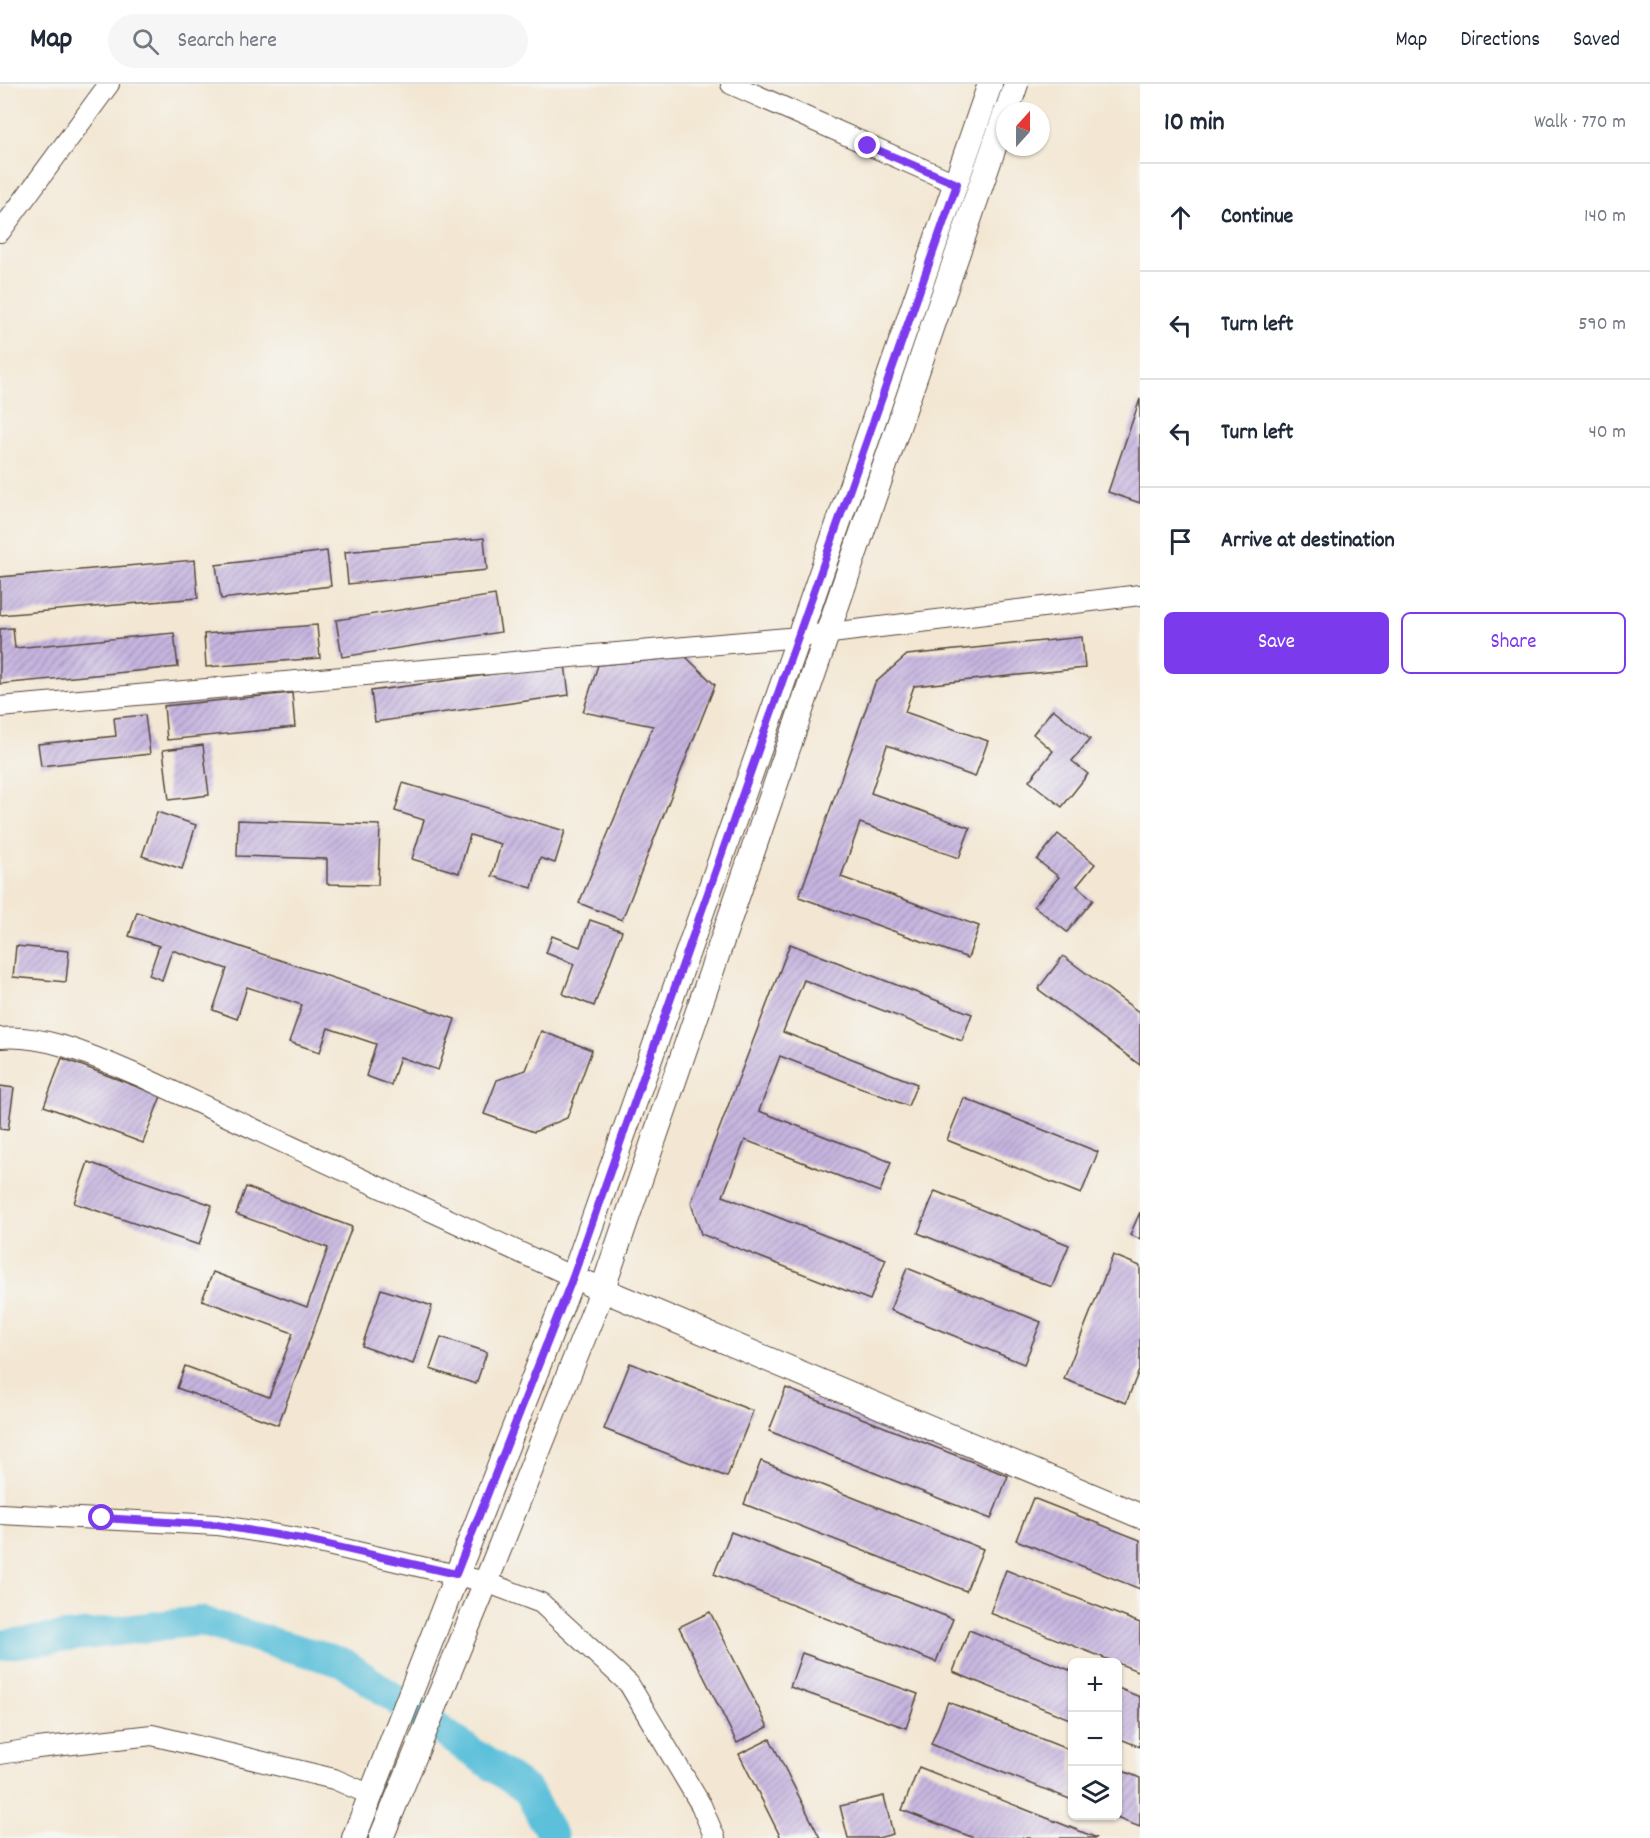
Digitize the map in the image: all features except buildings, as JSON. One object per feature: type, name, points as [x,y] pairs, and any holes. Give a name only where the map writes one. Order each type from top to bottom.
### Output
[{"type":"main road","points":[[354,1838],[573,1277],[799,637],[990,84]]},
{"type":"main road","points":[[1009,102],[1016,84]]},
{"type":"main road","points":[[381,1838],[602,1291],[996,142]]},
{"type":"main road","points":[[573,1277],[1140,1516]]},
{"type":"street","points":[[0,232],[109,84]]},
{"type":"street","points":[[731,84],[957,184]]},
{"type":"street","points":[[0,707],[799,637],[1140,595]]},
{"type":"street","points":[[0,1038],[14,1037],[72,1048],[130,1072],[573,1277]]},
{"type":"street","points":[[0,1514],[217,1525],[302,1539],[456,1574],[486,1582],[541,1603],[629,1684],[701,1805],[715,1838]]},
{"type":"street","points":[[0,1754],[153,1735],[373,1789]]},
{"type":"waterway","points":[[0,1645],[200,1621],[344,1663],[528,1791],[553,1838]]},
{"type":"route","points":[[102,1518],[217,1525],[367,1552],[456,1574],[573,1277],[957,184],[868,146]]}]
